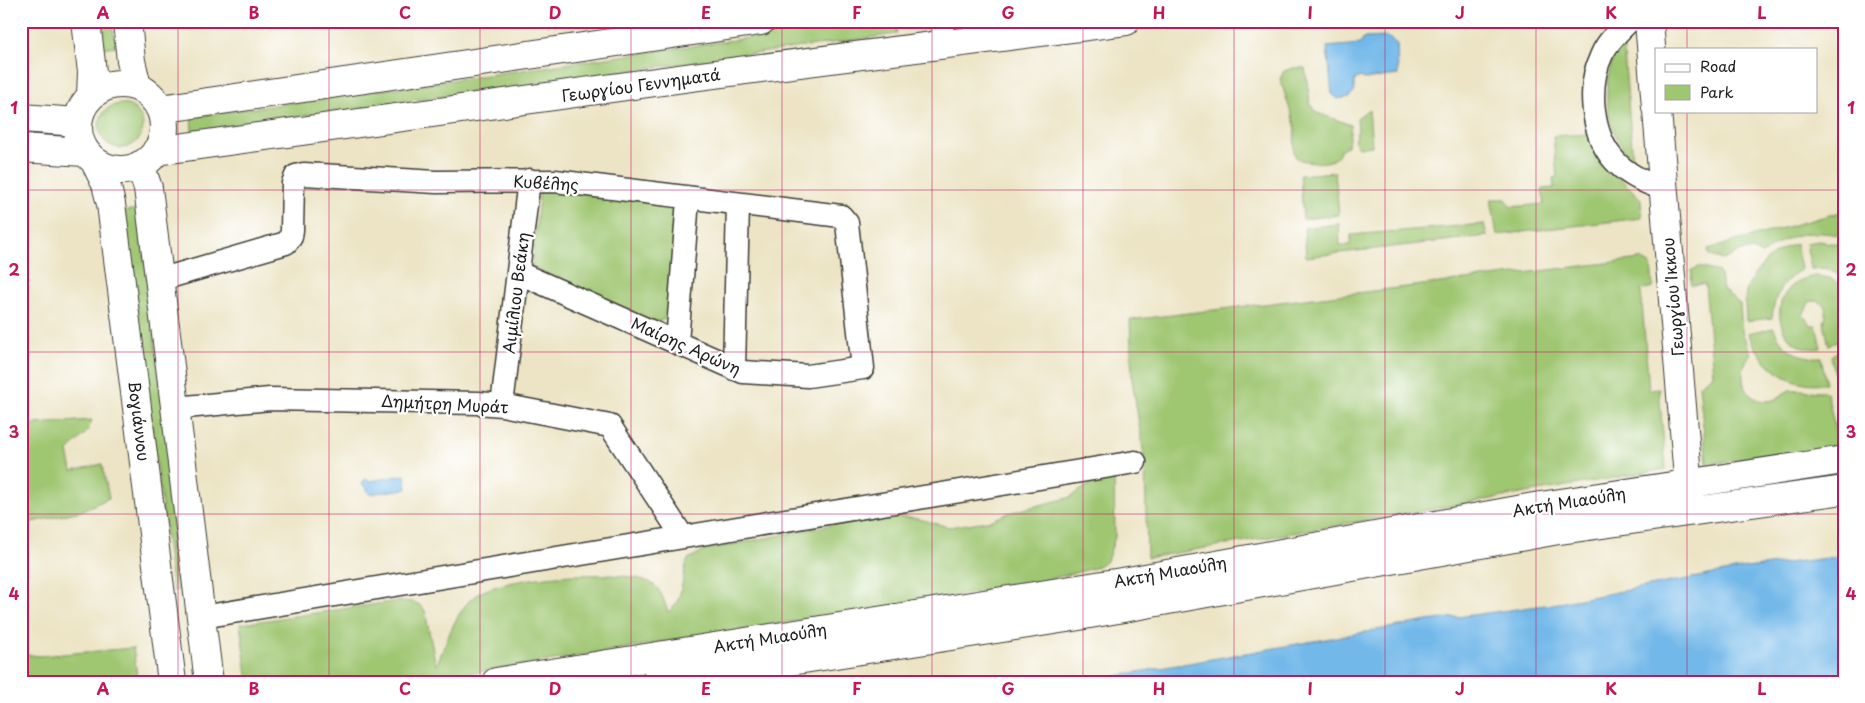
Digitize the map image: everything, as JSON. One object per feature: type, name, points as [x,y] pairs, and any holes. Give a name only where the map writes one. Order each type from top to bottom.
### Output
[{"type":"street","points":[[86,21],[92,72],[91,95]]},
{"type":"street","points":[[127,21],[131,61],[137,86]]},
{"type":"street","points":[[160,109],[761,21]]},
{"type":"street","name":"Γεωργίου Γεννηματά","points":[[148,158],[943,33],[1126,21]]},
{"type":"street","points":[[1629,21],[1611,39],[1602,54],[1597,68],[1594,104],[1597,123],[1605,146],[1615,160],[1636,178],[1664,190]]},
{"type":"street","points":[[1649,21],[1655,95]]},
{"type":"street","points":[[21,118],[78,122],[83,105],[91,95],[113,84],[137,86],[154,99],[160,109],[164,132],[148,158],[130,169],[117,170],[90,157],[21,148]]},
{"type":"street","name":"Γεωργίου Ίκκου","points":[[1657,112],[1691,512]]},
{"type":"street","name":"Βογιάννου","points":[[78,122],[79,140],[106,184],[111,204],[172,682]]},
{"type":"street","points":[[148,158],[148,188],[209,682]]},
{"type":"street","name":"Κυβέλης","points":[[159,280],[286,243],[291,237],[292,230],[293,183],[299,175],[436,182],[529,180],[563,182],[738,205],[841,216],[845,219],[863,368]]},
{"type":"street","name":"Αιμίλιου Βεάκη","points":[[502,405],[529,180]]},
{"type":"street","points":[[677,343],[688,198]]},
{"type":"street","points":[[734,369],[738,205]]},
{"type":"street","name":"Μαίρης Αρώνη","points":[[519,272],[734,369],[753,374],[808,376],[863,368]]},
{"type":"street","name":"Δημήτρη Μυράτ","points":[[176,408],[270,399],[343,399],[502,405],[610,426],[683,537]]},
{"type":"street","name":"Ακτή Μιαούλη","points":[[496,682],[1124,581],[1410,528],[1844,460]]},
{"type":"street","points":[[202,617],[1135,462]]},
{"type":"street","name":"Ακτή Μιαούλη","points":[[655,682],[1092,614],[1553,531],[1844,490]]},
{"type":"green space","points":[[99,21],[112,21],[116,46],[103,48]]},
{"type":"green space","points":[[868,21],[895,21],[897,34],[192,131],[191,117]]},
{"type":"green space","points":[[1623,42],[1633,160],[1619,142],[1610,118],[1608,105],[1607,93],[1610,68],[1619,44]]},
{"type":"green space","points":[[1293,68],[1305,68],[1310,103],[1317,113],[1351,125],[1348,145],[1340,150],[1334,159],[1316,162],[1297,159],[1294,153],[1295,125],[1280,79],[1284,71]]},
{"type":"green space","points":[[125,104],[137,110],[142,117],[142,135],[137,142],[130,147],[117,148],[109,145],[102,138],[99,122],[102,114],[109,107]]},
{"type":"green space","points":[[1369,109],[1372,146],[1358,147],[1354,140],[1358,130],[1357,118]]},
{"type":"green space","points":[[1590,134],[1601,159],[1641,199],[1642,218],[1497,235],[1491,199],[1506,199],[1511,207],[1544,204],[1542,189],[1554,188],[1553,178],[1557,177],[1553,136]]},
{"type":"green space","points":[[1335,172],[1339,215],[1303,219],[1300,175]]},
{"type":"green space","points":[[540,187],[680,205],[669,311],[665,319],[654,323],[532,267]]},
{"type":"green space","points":[[138,209],[186,589],[173,591],[124,211]]},
{"type":"green space","points":[[1844,211],[1844,236],[1820,233],[1800,234],[1782,241],[1762,254],[1753,250],[1744,250],[1723,260],[1709,255],[1708,249]]},
{"type":"green space","points":[[1339,224],[1340,245],[1350,245],[1351,235],[1484,224],[1487,236],[1306,257],[1304,228]]},
{"type":"green space","points":[[1819,241],[1844,245],[1844,277],[1824,268],[1811,269],[1806,243]]},
{"type":"green space","points":[[1796,244],[1801,269],[1780,290],[1775,302],[1772,318],[1746,321],[1745,296],[1753,277],[1772,256]]},
{"type":"green space","points":[[1641,259],[1651,265],[1653,287],[1641,290],[1649,390],[1659,389],[1666,469],[1147,558],[1145,462],[1132,379],[1130,320]]},
{"type":"green space","points":[[1699,267],[1719,272],[1723,290],[1740,304],[1742,332],[1751,353],[1744,368],[1743,376],[1747,391],[1759,400],[1768,401],[1772,401],[1789,390],[1827,392],[1839,448],[1707,464],[1699,385],[1713,374],[1705,284],[1691,285],[1692,270]]},
{"type":"green space","points":[[1818,276],[1830,278],[1844,288],[1844,336],[1829,346],[1824,322],[1826,309],[1818,301],[1809,302],[1803,315],[1811,325],[1816,325],[1821,348],[1804,347],[1792,341],[1783,330],[1780,316],[1781,303],[1788,290],[1800,281]]},
{"type":"green space","points":[[1774,328],[1781,342],[1792,351],[1805,356],[1821,357],[1826,383],[1812,384],[1800,382],[1778,373],[1769,365],[1761,356],[1748,333]]},
{"type":"green space","points":[[1844,347],[1844,379],[1836,381],[1831,356]]},
{"type":"green space","points":[[92,420],[87,432],[68,451],[72,471],[102,464],[109,498],[81,511],[23,524],[21,528],[21,425]]},
{"type":"green space","points":[[1114,476],[1115,537],[1107,561],[1094,568],[1031,584],[415,682],[248,682],[240,624],[391,602],[414,602],[425,611],[436,666],[455,621],[466,605],[472,598],[486,590],[506,584],[560,576],[614,575],[636,578],[651,583],[658,589],[668,612],[673,608],[680,595],[688,559],[705,550],[867,518],[893,516],[919,519],[949,527],[993,520],[1008,513],[1068,498],[1094,482]]},
{"type":"green space","points":[[133,648],[138,682],[21,682],[21,654],[40,656]]},
{"type":"water","points":[[1387,37],[1397,44],[1398,75],[1365,79],[1360,77],[1354,81],[1354,92],[1349,97],[1338,99],[1332,94],[1327,47],[1360,44],[1364,38]]},
{"type":"water","points":[[405,475],[407,489],[369,494],[366,487],[362,484],[365,479],[370,481]]},
{"type":"water","points":[[1844,556],[1844,682],[1081,682],[1428,621],[1553,604],[1746,568]]}]
